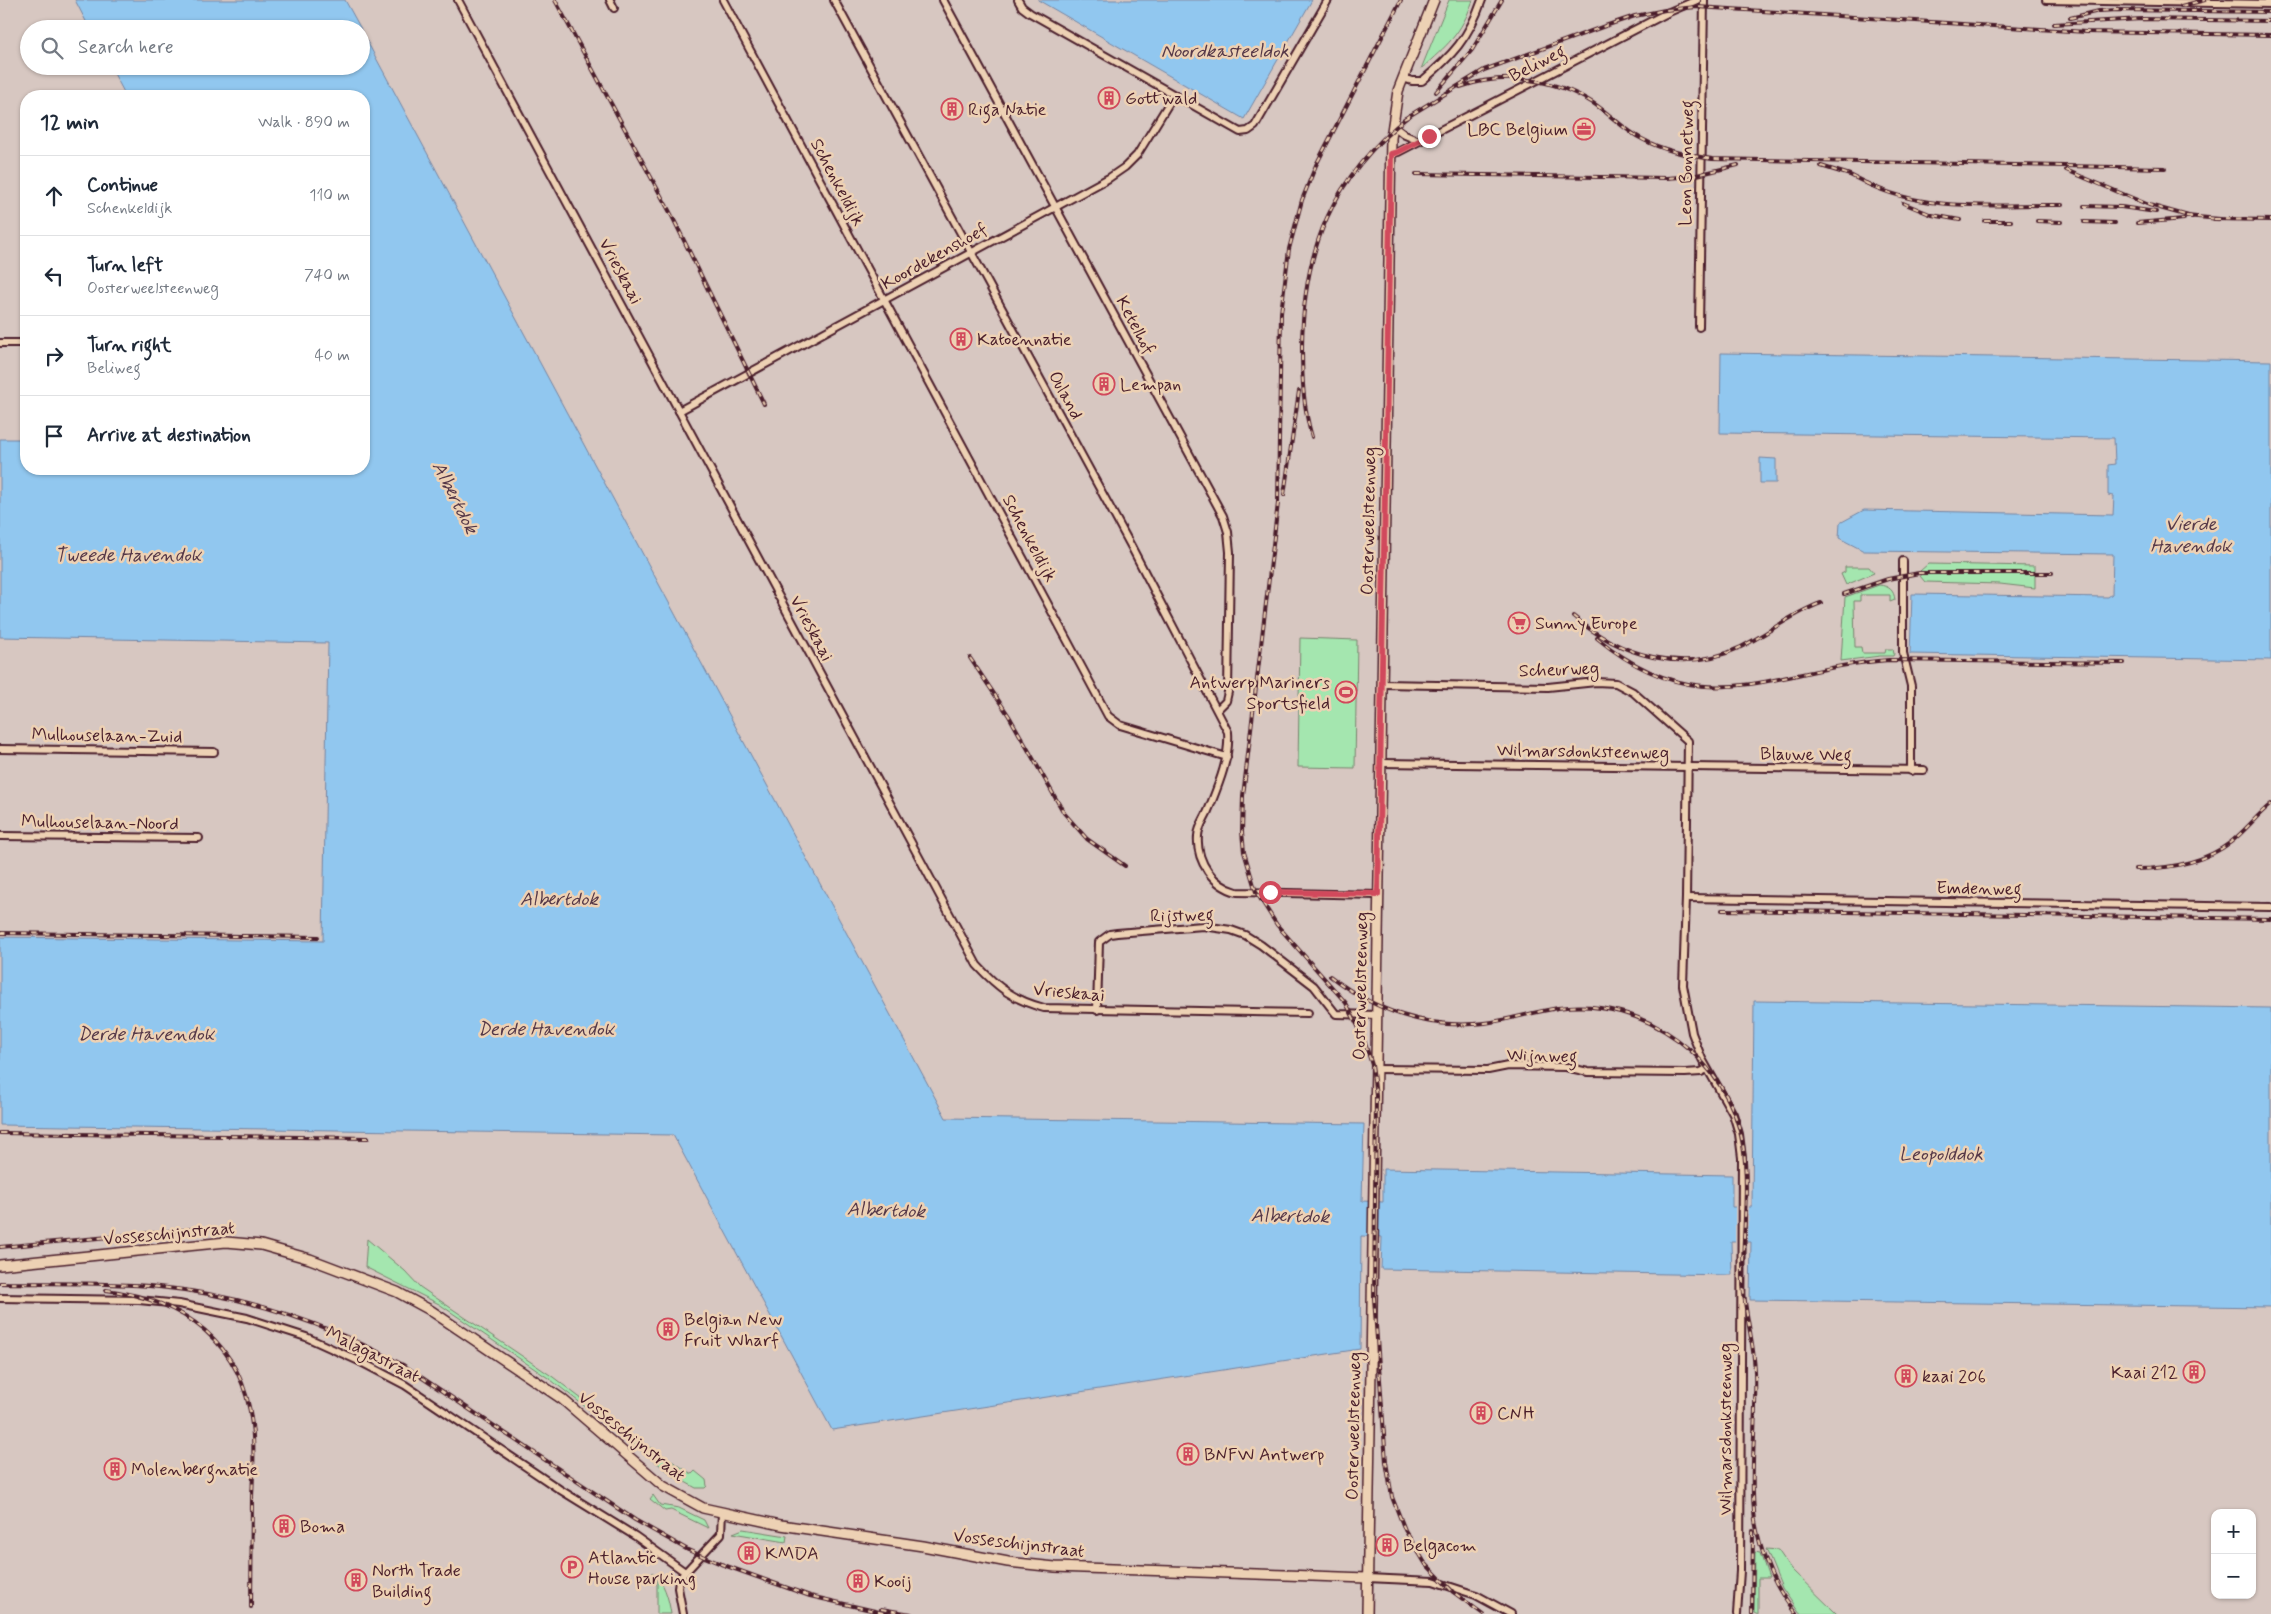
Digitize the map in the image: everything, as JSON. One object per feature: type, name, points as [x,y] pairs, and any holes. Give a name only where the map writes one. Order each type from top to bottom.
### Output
[{"type":"main road","name":"Oosterweelsteenweg","points":[[1367,1614],[1372,1200],[1377,1015],[1392,125],[1403,78],[1434,0]]},
{"type":"main road","name":"Vosseschijnstraat","points":[[0,1264],[226,1242],[261,1245],[310,1258],[397,1292],[452,1323],[568,1404],[663,1486],[703,1508],[781,1525],[923,1546],[1008,1562],[1055,1567],[1367,1578]]},
{"type":"street","name":"Vrieskaai","points":[[458,0],[977,965],[991,981],[1023,1003],[1044,1008],[1308,1013]]},
{"type":"street","points":[[610,0],[614,8]]},
{"type":"street","name":"Schenkeldijk","points":[[723,0],[1108,716],[1120,725],[1226,757]]},
{"type":"street","name":"Ouland","points":[[834,0],[1218,709],[1228,732],[1229,745],[1226,757]]},
{"type":"street","name":"Ketelhof","points":[[943,0],[1223,516],[1228,532],[1230,552],[1228,692],[1226,701],[1218,709]]},
{"type":"street","points":[[1018,0],[1022,7],[1030,12],[1240,132],[1248,131],[1255,126],[1328,0]]},
{"type":"street","points":[[1403,78],[1412,81],[1422,81],[1449,57],[1467,36],[1475,21],[1482,0]]},
{"type":"street","name":"Beliweg","points":[[1391,154],[1669,12],[1697,0]]},
{"type":"street","name":"Leon Bonnetweg","points":[[1699,327],[1704,0]]},
{"type":"street","points":[[2046,0],[2271,4]]},
{"type":"street","name":"Koordekenshoef","points":[[679,411],[1126,167],[1137,155],[1174,95]]},
{"type":"street","points":[[1392,125],[1405,135],[1419,141]]},
{"type":"street","points":[[0,343],[20,344]]},
{"type":"street","points":[[1903,561],[1903,653],[1911,686],[1911,770]]},
{"type":"street","name":"Scheurweg","points":[[1382,684],[1548,687],[1596,682],[1616,684],[1633,692],[1688,741],[1688,768]]},
{"type":"street","name":"Mulhouselaan-Zuid","points":[[0,749],[214,752]]},
{"type":"street","points":[[1226,757],[1218,786],[1198,835],[1200,857],[1210,876],[1225,887],[1237,892],[1378,894]]},
{"type":"street","name":"Wilmarsdonksteenweg","points":[[1381,763],[1688,768],[1683,985],[1692,1033],[1708,1069],[1725,1098],[1739,1134],[1742,1158],[1740,1571],[1738,1614]]},
{"type":"street","name":"Blauwe Weg","points":[[1688,768],[1924,770]]},
{"type":"street","name":"Mulhouselaan-Noord","points":[[0,836],[200,838]]},
{"type":"street","name":"Emdenweg","points":[[1686,898],[2271,907]]},
{"type":"street","name":"Rijstweg","points":[[1097,1010],[1099,942],[1104,937],[1117,933],[1203,926],[1231,930],[1251,938],[1314,986],[1336,1014],[1377,1015]]},
{"type":"street","name":"Wijnweg","points":[[1375,1069],[1488,1070],[1508,1066],[1566,1067],[1588,1072],[1685,1073],[1701,1072],[1708,1069]]},
{"type":"street","name":"Malagastraat","points":[[0,1298],[128,1300],[179,1304],[247,1318],[306,1337],[405,1385],[559,1490],[635,1536],[685,1572]]},
{"type":"street","points":[[683,1614],[678,1588],[680,1579],[721,1534],[722,1512]]},
{"type":"street","points":[[1367,1578],[1433,1581],[1476,1595],[1511,1614]]},
{"type":"green space","points":[[1449,0],[1473,0],[1463,22],[1452,39],[1421,69]]},
{"type":"green space","points":[[1928,564],[2035,566],[2035,588],[2000,584],[1925,582],[1920,576],[1920,571]]},
{"type":"green space","points":[[1845,567],[1869,567],[1874,573],[1846,585],[1841,574],[1845,572]]},
{"type":"green space","points":[[1879,585],[1890,589],[1895,600],[1890,602],[1890,595],[1860,595],[1860,601],[1854,601],[1855,647],[1861,647],[1862,653],[1885,653],[1886,649],[1893,649],[1893,656],[1841,661],[1845,597]]},
{"type":"green space","points":[[1300,638],[1357,640],[1355,768],[1298,767]]},
{"type":"green space","points":[[367,1239],[405,1271],[420,1287],[553,1377],[638,1442],[692,1474],[695,1471],[706,1480],[707,1486],[705,1488],[696,1488],[674,1476],[551,1380],[439,1304],[365,1267]]},
{"type":"green space","points":[[653,1495],[660,1505],[679,1508],[704,1520],[708,1528],[671,1510],[665,1511],[650,1499]]},
{"type":"green space","points":[[743,1529],[787,1536],[786,1542],[733,1533]]},
{"type":"green space","points":[[1766,1549],[1778,1550],[1791,1569],[1837,1614],[1800,1614],[1782,1588]]},
{"type":"green space","points":[[1755,1552],[1760,1553],[1769,1578],[1758,1578],[1758,1614],[1754,1612]]},
{"type":"green space","points":[[652,1572],[663,1585],[671,1614],[657,1614],[657,1578],[652,1578]]},
{"type":"water","points":[[75,0],[345,0],[356,20],[85,20]]},
{"type":"water","name":"Noordkasteeldok","points":[[1038,0],[1312,0],[1244,119]]},
{"type":"water","name":"Albertdok","points":[[370,47],[946,1118],[1364,1124],[1362,1201],[1383,1202],[1383,1169],[1732,1175],[1732,1207],[1752,1207],[1754,1001],[2271,1008],[2271,1307],[1750,1300],[1751,1242],[1731,1242],[1732,1275],[1729,1275],[1381,1269],[1382,1237],[1361,1236],[1360,1349],[832,1430],[673,1135],[0,1125],[0,937],[323,941],[328,643],[0,637],[0,439],[20,439],[20,475],[370,475],[370,90],[123,90],[115,75],[370,75]]},
{"type":"water","name":"Vierde Havendok","points":[[1721,353],[2271,361],[2271,660],[1910,654],[1912,594],[2108,597],[2112,594],[2113,554],[1864,551],[1839,538],[1840,523],[1864,510],[2113,515],[2114,496],[2108,495],[2108,465],[2115,464],[2114,438],[1720,433]]},
{"type":"water","points":[[1760,458],[1776,459],[1776,483],[1760,483]]},
{"type":"pier","points":[[1735,1206],[1749,1206],[1748,1244],[1735,1243]]},
{"type":"railway","points":[[555,0],[672,216],[764,404]]},
{"type":"railway","points":[[1401,0],[1316,165],[1302,200],[1289,249],[1281,313],[1278,503],[1243,796],[1242,832],[1244,852],[1256,892],[1277,925],[1346,1003],[1362,1034],[1372,1065],[1376,1096],[1374,1298],[1386,1462],[1392,1497],[1405,1530],[1425,1563],[1453,1592],[1483,1614]]},
{"type":"railway","points":[[1436,92],[1472,50],[1502,0]]},
{"type":"railway","points":[[2181,6],[2205,0]]},
{"type":"railway","points":[[1404,119],[1484,70],[1635,16],[1665,10],[1697,7],[2086,32],[2271,35]]},
{"type":"railway","points":[[2070,18],[2099,11],[2118,10],[2271,12]]},
{"type":"railway","points":[[2054,24],[2142,19],[2271,21]]},
{"type":"railway","points":[[1460,87],[1477,82],[1511,79],[1545,83],[1562,88],[1593,103],[1629,131],[1650,143],[1676,152],[1712,159],[2165,168]]},
{"type":"railway","points":[[1312,437],[1304,392],[1302,347],[1308,278],[1316,247],[1327,218],[1342,190],[1360,164],[1383,139],[1410,115]]},
{"type":"railway","points":[[1416,174],[1667,178],[1693,176],[1738,165]]},
{"type":"railway","points":[[1821,166],[1850,175],[1872,186]]},
{"type":"railway","points":[[2066,170],[2149,205],[2192,217]]},
{"type":"railway","points":[[1866,183],[1889,193],[1937,203],[1987,206],[2062,205]]},
{"type":"railway","points":[[1903,203],[1932,215],[1960,220]]},
{"type":"railway","points":[[2084,206],[2121,207],[2156,212]]},
{"type":"railway","points":[[2186,216],[2220,219]]},
{"type":"railway","points":[[2137,223],[2184,219]]},
{"type":"railway","points":[[2214,219],[2271,220]]},
{"type":"railway","points":[[1985,221],[2011,221]]},
{"type":"railway","points":[[2037,221],[2061,222]]},
{"type":"railway","points":[[2084,222],[2115,223]]},
{"type":"railway","points":[[1284,495],[1299,391]]},
{"type":"railway","points":[[1844,594],[1888,579],[1919,573],[2052,573]]},
{"type":"railway","points":[[1573,616],[1611,642],[1632,651],[1653,657],[1697,660],[1741,647],[1810,607],[1821,603]]},
{"type":"railway","points":[[1597,638],[1636,665],[1672,680],[1706,686],[1740,685],[1847,665],[1889,660],[2124,663]]},
{"type":"railway","points":[[970,658],[1009,716],[1064,813],[1087,839],[1125,866]]},
{"type":"railway","points":[[2135,869],[2173,866],[2198,860],[2209,855],[2221,849],[2242,833],[2271,804]]},
{"type":"railway","points":[[1722,910],[2271,919]]},
{"type":"railway","points":[[0,933],[318,937]]},
{"type":"railway","points":[[1330,976],[1365,999],[1384,1008],[1403,1015],[1443,1024],[1485,1023],[1558,1008],[1590,1007],[1621,1012],[1651,1023],[1678,1040],[1701,1061],[1720,1086],[1735,1114],[1745,1161],[1746,1195],[1743,1281],[1755,1372],[1753,1465],[1755,1521],[1761,1546],[1775,1582],[1796,1614]]},
{"type":"railway","points":[[0,1133],[368,1138]]},
{"type":"railway","points":[[0,1247],[196,1229]]},
{"type":"railway","points":[[0,1283],[120,1284],[191,1291],[254,1304],[316,1324],[375,1350],[403,1365],[635,1520],[688,1550],[810,1596],[888,1614]]},
{"type":"railway","points":[[106,1290],[134,1295],[184,1315],[205,1330],[222,1349],[236,1371],[246,1396],[253,1434],[251,1607]]},
{"type":"railway","points":[[1752,1614],[1753,1531]]},
{"type":"railway","points":[[881,1609],[911,1614]]},
{"type":"place","name":"Gottwald","points":[[1109,98]]},
{"type":"place","name":"Riga Natie","points":[[952,109]]},
{"type":"place","name":"LBC Belgium","points":[[1584,129]]},
{"type":"place","name":"Katoennatie","points":[[961,339]]},
{"type":"place","name":"Lempan","points":[[1104,384]]},
{"type":"place","name":"Sunny Europe","points":[[1519,623]]},
{"type":"place","name":"Antwerp Mariners Sportsfield","points":[[1346,692]]},
{"type":"place","name":"Belgian New Fruit Wharf","points":[[668,1329]]},
{"type":"place","name":"Kaai 212","points":[[2194,1372]]},
{"type":"place","name":"kaai 206","points":[[1906,1376]]},
{"type":"place","name":"CNH","points":[[1481,1413]]},
{"type":"place","name":"BNFW Antwerp","points":[[1188,1454]]},
{"type":"place","name":"Molenbergnatie","points":[[115,1469]]},
{"type":"place","name":"Boma","points":[[284,1526]]},
{"type":"place","name":"Belgacom","points":[[1387,1545]]},
{"type":"place","name":"KMDA","points":[[749,1553]]},
{"type":"place","name":"Atlantic House parking","points":[[572,1567]]},
{"type":"place","name":"North Trade Building","points":[[356,1580]]},
{"type":"place","name":"Kooij","points":[[858,1581]]},
{"type":"route","points":[[1270,892],[1378,894],[1391,154],[1429,136]]},
{"type":"water label","name":"Tweede Havendok","points":[[128,554]]},
{"type":"water label","name":"Derde Havendok","points":[[546,1028]]},
{"type":"water label","name":"Derde Havendok","points":[[146,1033]]},
{"type":"water label","name":"Leopolddok","points":[[1941,1153]]}]
